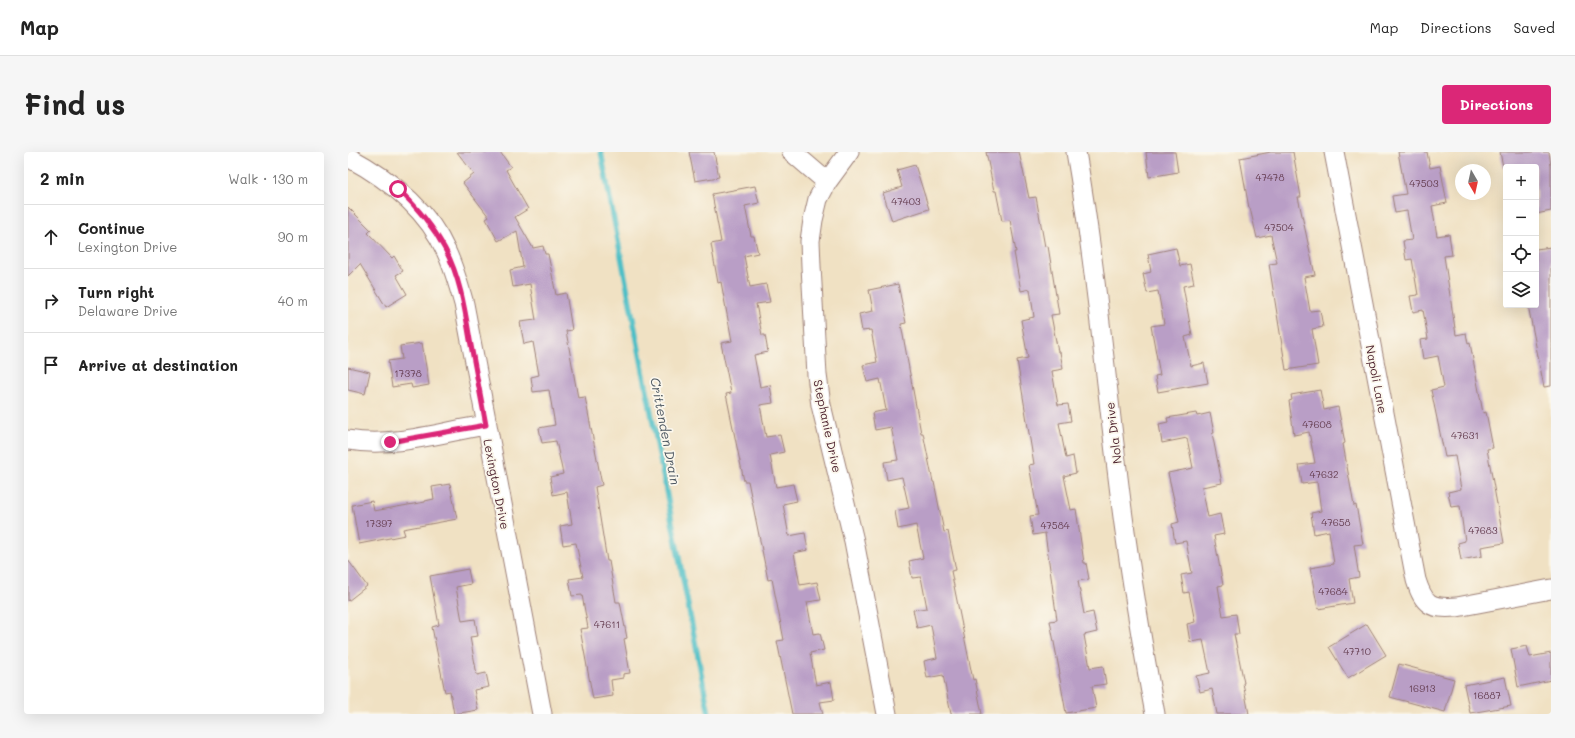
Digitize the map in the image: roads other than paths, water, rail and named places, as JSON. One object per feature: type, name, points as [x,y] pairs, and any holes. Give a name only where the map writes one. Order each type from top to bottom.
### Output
[{"type":"street","points":[[792,152],[827,182]]},
{"type":"street","name":"Stephanie Drive","points":[[849,152],[827,182],[818,199],[813,220],[810,242],[817,375],[821,405],[854,541],[887,714]]},
{"type":"street","name":"Nola Drive","points":[[1076,152],[1098,311],[1123,518],[1155,714]]},
{"type":"street","name":"Napoli Lane","points":[[1334,152],[1416,580],[1420,593],[1428,604],[1442,608],[1457,608],[1551,590]]},
{"type":"street","name":"Lexington Drive","points":[[348,157],[373,171],[398,189],[418,208],[433,228],[446,250],[456,274],[464,304],[542,714]]},
{"type":"street","points":[[348,440],[364,443],[390,442],[486,425]]},
{"type":"waterway","name":"Crittenden Drain","points":[[601,152],[709,714]]}]
